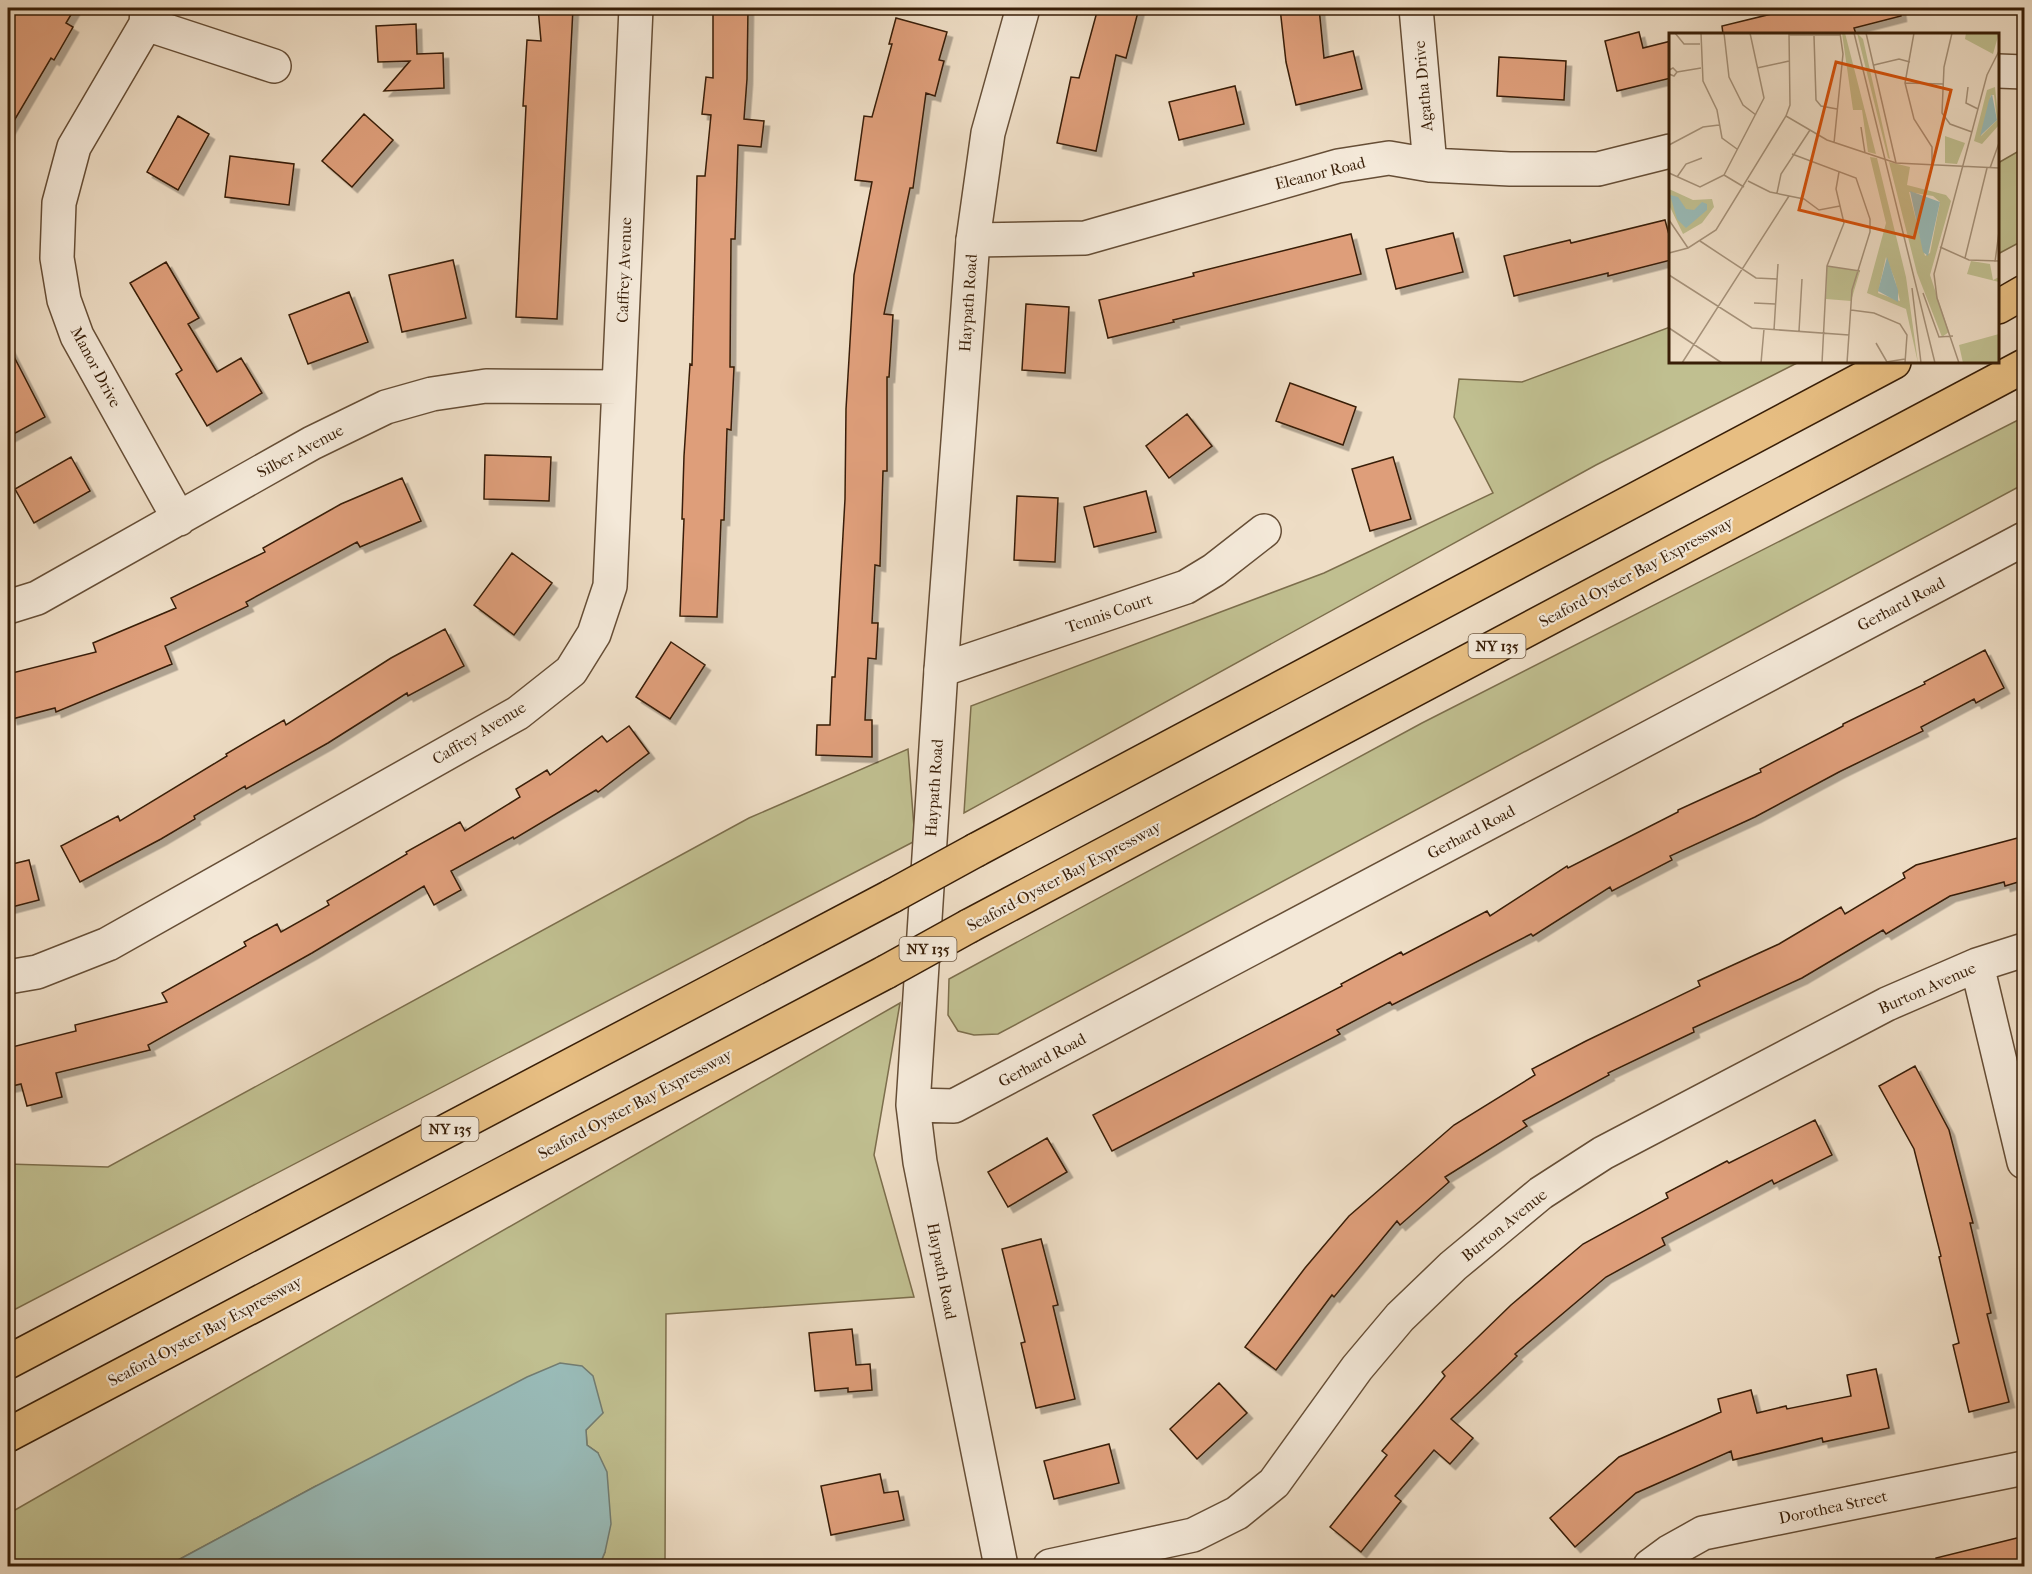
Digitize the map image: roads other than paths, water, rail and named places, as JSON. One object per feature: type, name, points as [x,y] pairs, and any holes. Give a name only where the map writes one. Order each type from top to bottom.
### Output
[{"type":"highway","points":[[1999,306],[2025,292]]},
{"type":"highway","name":"NY 135","points":[[8,1362],[892,896],[1892,363]]},
{"type":"highway","name":"Seaford-Oyster Bay Expressway","points":[[8,1435],[886,972],[2025,366]]},
{"type":"street","name":"Caffrey Avenue","points":[[8,977],[37,972],[108,944],[519,713],[572,671],[594,634],[610,586],[636,8]]},
{"type":"street","name":"Haypath Road","points":[[1001,1566],[920,1162],[914,1105],[941,670],[973,240],[988,134],[1023,8]]},
{"type":"street","name":"Agatha Drive","points":[[1416,8],[1430,165]]},
{"type":"street","points":[[146,16],[273,66]]},
{"type":"street","name":"Manor Drive","points":[[146,16],[74,147],[59,203],[57,258],[64,300],[77,336],[179,519]]},
{"type":"street","points":[[1999,71],[2025,72]]},
{"type":"street","name":"Eleanor Road","points":[[973,240],[1085,238],[1338,166],[1389,158],[1430,165],[1510,170],[1598,169],[1669,151]]},
{"type":"street","name":"Silber Avenue","points":[[8,607],[38,598],[312,443],[386,407],[432,394],[486,387],[619,387]]},
{"type":"street","name":"Tennis Court","points":[[941,670],[1186,587],[1214,570],[1264,531]]},
{"type":"street","name":"Gerhard Road","points":[[914,1105],[954,1106],[2025,539]]},
{"type":"street","name":"Burton Avenue","points":[[1050,1566],[1193,1535],[1237,1513],[1274,1483],[1357,1368],[1400,1317],[1453,1266],[1540,1193],[1603,1153],[1887,1004],[1977,965],[2025,950]]},
{"type":"street","points":[[1977,965],[2025,1162]]},
{"type":"street","name":"Dorothea Street","points":[[1650,1566],[1669,1552],[1703,1533],[2025,1468]]},
{"type":"water","points":[[560,1363],[582,1366],[593,1376],[603,1413],[586,1430],[587,1445],[598,1453],[607,1472],[611,1524],[605,1552],[599,1566],[167,1566],[527,1377]]}]
